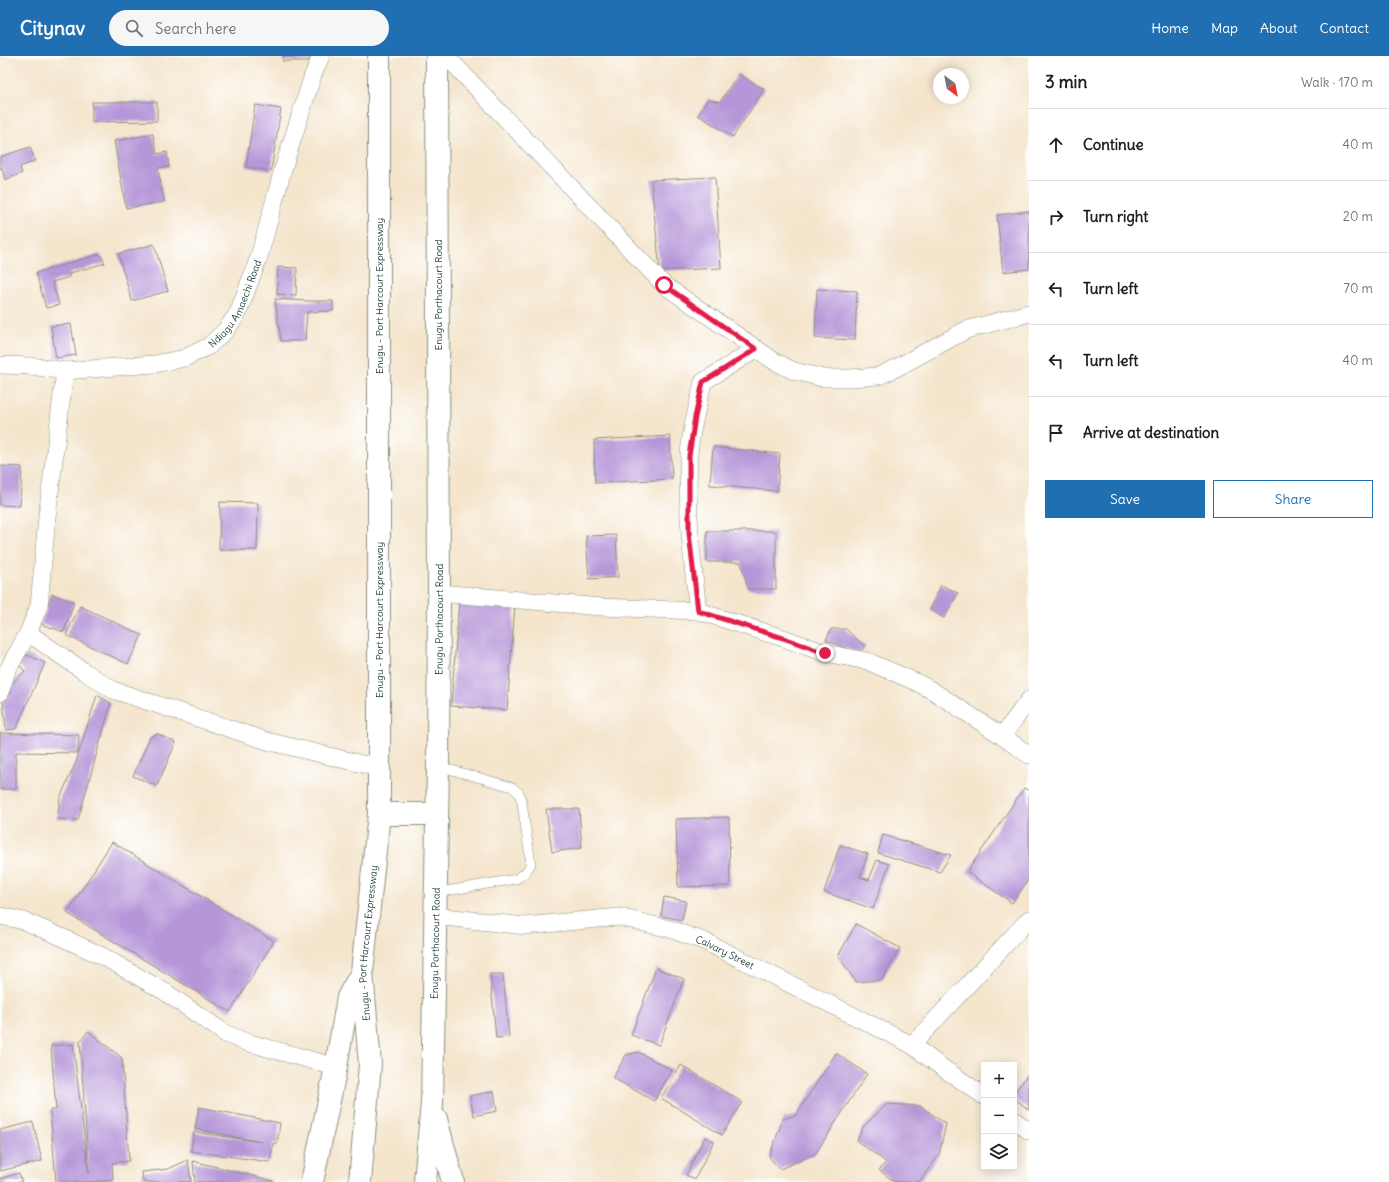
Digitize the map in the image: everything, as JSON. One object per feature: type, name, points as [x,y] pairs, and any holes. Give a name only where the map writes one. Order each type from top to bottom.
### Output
[{"type":"highway","name":"Enugu - Port Harcourt Expressway","points":[[360,1182],[370,1064],[362,972],[379,814],[379,56]]},
{"type":"highway","name":"Enugu Porthacourt Road","points":[[425,1182],[432,1103],[438,766],[439,593],[437,56]]},
{"type":"highway","points":[[379,814],[437,814]]},
{"type":"highway","points":[[312,1182],[336,1068],[348,997],[362,972]]},
{"type":"highway","points":[[432,1103],[453,1182]]},
{"type":"street","name":"Ndiagu Amaechi Road","points":[[0,365],[31,366],[65,371],[155,364],[185,358],[210,346],[226,330],[238,313],[259,257],[283,169],[313,75],[321,56]]},
{"type":"street","points":[[446,56],[664,285],[774,361],[794,371],[823,378],[879,376],[898,368],[966,330],[1029,313]]},
{"type":"street","points":[[698,611],[689,533],[689,456],[695,417],[703,382],[756,349]]},
{"type":"street","points":[[0,693],[7,671],[28,633],[39,606],[47,517],[65,371]]},
{"type":"street","points":[[439,593],[601,607],[698,611],[825,653],[867,662],[933,691],[1029,755]]},
{"type":"street","points":[[28,633],[113,690],[267,741],[379,768]]},
{"type":"street","points":[[1002,736],[1029,700]]},
{"type":"street","points":[[0,916],[24,921],[104,957],[164,992],[226,1034],[246,1042],[336,1068]]},
{"type":"street","name":"Calvary Street","points":[[435,916],[525,926],[619,917],[670,929],[706,942],[912,1045],[981,1094]]},
{"type":"street","points":[[912,1045],[1029,920]]},
{"type":"street","points":[[1017,1122],[1029,1131]]},
{"type":"lane","points":[[435,894],[516,879],[525,874],[531,864],[522,803],[519,793],[512,786],[438,766]]},
{"type":"building","points":[[283,56],[309,56],[309,61],[283,61]]},
{"type":"building","points":[[738,74],[764,89],[733,137],[698,115],[708,99],[720,102]]},
{"type":"building","points":[[92,102],[157,102],[157,121],[92,122]]},
{"type":"building","points":[[255,105],[281,109],[271,171],[246,167]]},
{"type":"building","points":[[153,134],[157,154],[167,152],[169,167],[158,168],[164,202],[126,208],[114,141]]},
{"type":"building","points":[[30,147],[35,161],[20,167],[22,173],[5,180],[2,168],[0,169],[0,157]]},
{"type":"building","points":[[715,177],[721,268],[660,271],[651,180]]},
{"type":"building","points":[[1029,211],[1029,269],[1003,272],[997,215]]},
{"type":"building","points":[[154,244],[168,291],[132,301],[118,254]]},
{"type":"building","points":[[100,254],[105,263],[70,273],[69,277],[52,282],[59,305],[46,308],[36,273]]},
{"type":"building","points":[[278,267],[297,268],[296,295],[277,294]]},
{"type":"building","points":[[817,289],[857,291],[855,340],[815,338]]},
{"type":"building","points":[[275,299],[333,301],[333,311],[307,312],[305,341],[281,341]]},
{"type":"building","points":[[71,324],[76,355],[56,358],[51,326]]},
{"type":"building","points":[[670,436],[672,479],[595,483],[594,440]]},
{"type":"building","points":[[713,447],[780,454],[777,491],[710,485]]},
{"type":"building","points":[[0,466],[22,467],[20,506],[0,505]]},
{"type":"building","points":[[220,502],[258,503],[257,550],[219,550]]},
{"type":"building","points":[[707,531],[776,531],[776,589],[748,589],[741,562],[707,562]]},
{"type":"building","points":[[616,535],[618,577],[589,579],[586,536]]},
{"type":"building","points":[[941,585],[958,593],[944,618],[930,610]]},
{"type":"building","points":[[52,594],[74,602],[64,632],[41,624]]},
{"type":"building","points":[[459,601],[515,605],[507,710],[451,706]]},
{"type":"building","points":[[80,606],[142,635],[128,664],[66,635]]},
{"type":"building","points":[[831,629],[846,629],[866,646],[858,653],[826,640]]},
{"type":"building","points":[[27,655],[45,663],[16,729],[6,730],[3,701],[11,694],[6,689],[25,671],[18,664]]},
{"type":"building","points":[[97,695],[111,703],[78,820],[57,819],[60,798],[76,762]]},
{"type":"building","points":[[0,733],[79,735],[78,753],[16,752],[16,789],[0,789]]},
{"type":"building","points":[[157,734],[176,742],[157,786],[133,776],[150,737]]},
{"type":"building","points":[[1024,788],[1029,791],[1029,879],[1012,903],[967,872]]},
{"type":"building","points":[[546,809],[579,809],[582,848],[552,852]]},
{"type":"building","points":[[729,817],[730,886],[678,887],[676,819]]},
{"type":"building","points":[[883,835],[951,855],[940,872],[878,853]]},
{"type":"building","points":[[112,842],[274,941],[230,1012],[67,913]]},
{"type":"building","points":[[840,845],[868,854],[860,877],[869,880],[877,860],[889,864],[873,909],[824,892]]},
{"type":"building","points":[[664,897],[686,901],[682,920],[661,916]]},
{"type":"building","points":[[856,924],[900,948],[882,980],[856,982],[838,956]]},
{"type":"building","points":[[656,968],[684,979],[659,1045],[631,1035]]},
{"type":"building","points":[[490,974],[503,974],[509,1037],[496,1038]]},
{"type":"building","points":[[88,1031],[122,1058],[129,1161],[112,1163],[113,1180],[56,1182],[50,1110],[56,1110],[51,1046],[73,1044],[89,1174],[80,1042]]},
{"type":"building","points":[[638,1052],[672,1070],[654,1101],[613,1078],[626,1055]]},
{"type":"building","points":[[836,1053],[867,1074],[815,1154],[780,1169],[769,1157],[783,1119],[796,1115]]},
{"type":"building","points":[[681,1065],[742,1102],[722,1135],[661,1098]]},
{"type":"building","points":[[1029,1073],[1029,1110],[1017,1100],[1017,1089]]},
{"type":"building","points":[[494,1091],[497,1111],[474,1116],[470,1096]]},
{"type":"building","points":[[887,1104],[920,1106],[946,1124],[939,1155],[919,1182],[895,1182],[879,1170],[886,1162],[857,1141],[863,1127]]},
{"type":"building","points":[[199,1107],[280,1123],[277,1144],[273,1143],[270,1162],[191,1151],[194,1132],[262,1142],[195,1129]]},
{"type":"building","points":[[33,1122],[42,1161],[0,1171],[0,1130]]},
{"type":"building","points":[[705,1137],[714,1141],[695,1179],[686,1175]]},
{"type":"building","points":[[188,1160],[191,1182],[143,1182],[142,1172],[168,1169]]},
{"type":"building","points":[[193,1161],[273,1181],[273,1182],[195,1182]]},
{"type":"building","points":[[19,1173],[22,1182],[0,1182],[0,1179]]},
{"type":"route","points":[[664,285],[756,349],[703,382],[695,417],[689,456],[689,533],[698,611],[825,653]]}]
